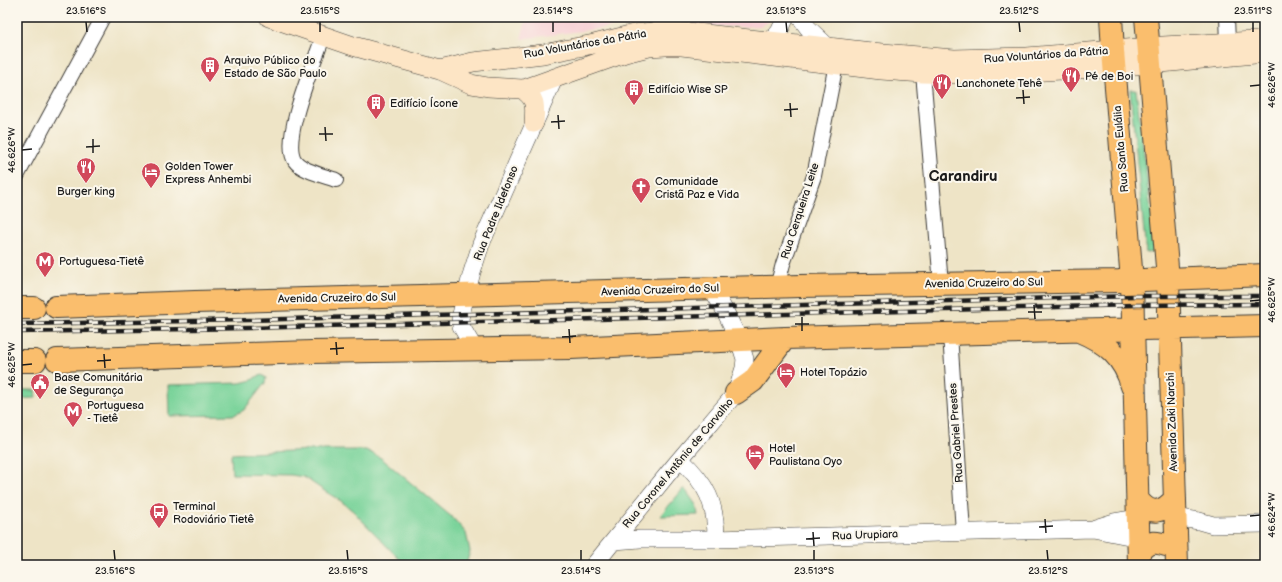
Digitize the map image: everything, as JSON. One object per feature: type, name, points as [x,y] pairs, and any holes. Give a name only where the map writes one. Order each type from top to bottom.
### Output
[{"type":"main road","name":"Rua Voluntários da Pátria","points":[[269,17],[324,37],[440,70],[471,84],[488,87],[522,89],[625,53],[649,47],[665,46],[682,46],[881,70],[923,73],[954,66]]},
{"type":"main road","name":"Rua Santa Eulália","points":[[1111,17],[1132,281]]},
{"type":"main road","points":[[1146,17],[1168,279]]},
{"type":"main road","name":"Rua Voluntários da Pátria","points":[[440,70],[473,62],[543,54],[634,34],[673,31],[871,52],[954,66],[1028,64],[1149,56],[1265,53]]},
{"type":"main road","name":"Rua Voluntários da Pátria","points":[[1149,56],[1228,43],[1265,40]]},
{"type":"main road","points":[[554,79],[567,64],[594,44]]},
{"type":"main road","points":[[522,89],[531,96],[534,102],[534,123]]},
{"type":"main road","name":"Avenida Cruzeiro do Sul","points":[[56,307],[777,287],[1132,281],[1265,275]]},
{"type":"main road","name":"Avenida Zaki Narchi","points":[[1168,279],[1176,533]]},
{"type":"main road","points":[[1132,281],[1138,535],[1145,546],[1155,542],[1161,542],[1176,533],[1167,508],[1156,511],[1146,508],[1138,535]]},
{"type":"main road","points":[[57,360],[320,352],[571,348],[785,338],[1265,326]]},
{"type":"main road","points":[[1078,330],[1098,339],[1113,351],[1126,369],[1135,400]]},
{"type":"main road","points":[[736,393],[753,381],[785,338]]},
{"type":"street","points":[[17,176],[103,17]]},
{"type":"street","points":[[771,41],[779,32],[786,17]]},
{"type":"street","points":[[800,17],[808,28],[828,47],[836,64]]},
{"type":"street","points":[[1227,17],[1228,43]]},
{"type":"street","points":[[324,37],[296,115],[291,141],[291,152],[294,161],[299,165],[310,171],[336,180]]},
{"type":"street","name":"Rua Cerqueira Leite","points":[[777,287],[783,264],[814,176],[836,64]]},
{"type":"street","points":[[923,73],[941,284]]},
{"type":"street","name":"Rua Padre Ildefonso","points":[[475,350],[461,326],[460,316],[481,244],[554,79]]},
{"type":"street","name":"Rua Coronel Antônio de Carvalho","points":[[594,565],[736,393],[744,368],[744,358],[739,340],[725,310],[712,289]]},
{"type":"street","name":"Rua Gabriel Prestes","points":[[950,334],[963,532]]},
{"type":"street","points":[[680,459],[694,471],[705,486],[712,503],[716,521],[716,539]]},
{"type":"street","name":"Rua Urupiara","points":[[614,541],[640,539],[716,539],[1093,529],[1114,522],[1138,535]]},
{"type":"street","points":[[1176,533],[1213,525],[1265,524]]},
{"type":"shaded area","points":[[527,17],[770,17],[769,22],[760,26],[741,27],[634,24],[521,39]]},
{"type":"green space","points":[[1130,90],[1136,90],[1156,252],[1146,253]]},
{"type":"green space","points":[[262,375],[266,378],[265,383],[244,410],[236,414],[169,416],[168,385],[240,383],[252,380]]},
{"type":"green space","points":[[17,390],[35,390],[36,398],[17,399]]},
{"type":"green space","points":[[310,450],[366,450],[381,458],[453,518],[466,533],[470,551],[466,565],[405,565],[353,511],[341,501],[304,477],[291,475],[232,474],[231,454]]},
{"type":"green space","points":[[684,488],[696,505],[698,515],[660,516]]},
{"type":"railway","points":[[17,324],[249,320],[1134,296],[1265,296]]},
{"type":"railway","points":[[17,332],[249,328],[1134,305],[1265,304]]},
{"type":"place","name":"Arquivo Público do Estado de São Paulo","points":[[210,83]]},
{"type":"place","name":"Pé de Boi","points":[[1071,93]]},
{"type":"place","name":"Lanchonete Tehê","points":[[942,100]]},
{"type":"place","name":"Edifício Wise SP","points":[[634,106]]},
{"type":"place","name":"Edifício Ícone","points":[[376,120]]},
{"type":"place","name":"Burger king","points":[[86,184]]},
{"type":"place","name":"Golden Tower Express Anhembi","points":[[151,189]]},
{"type":"place","name":"Comunidade Cristã Paz e Vida","points":[[641,204]]},
{"type":"place","name":"Portuguesa-Tietê","points":[[45,278]]},
{"type":"place","name":"Hotel Topázio","points":[[786,389]]},
{"type":"place","name":"Base Comunitária de Segurança","points":[[40,400]]},
{"type":"place","name":"Portuguesa - Tietê","points":[[73,428]]},
{"type":"place","name":"Hotel Paulistana Oyo","points":[[755,471]]},
{"type":"place","name":"Terminal Rodoviário Tietê","points":[[159,529]]},
{"type":"district","name":"Carandiru","points":[[963,176]]}]
